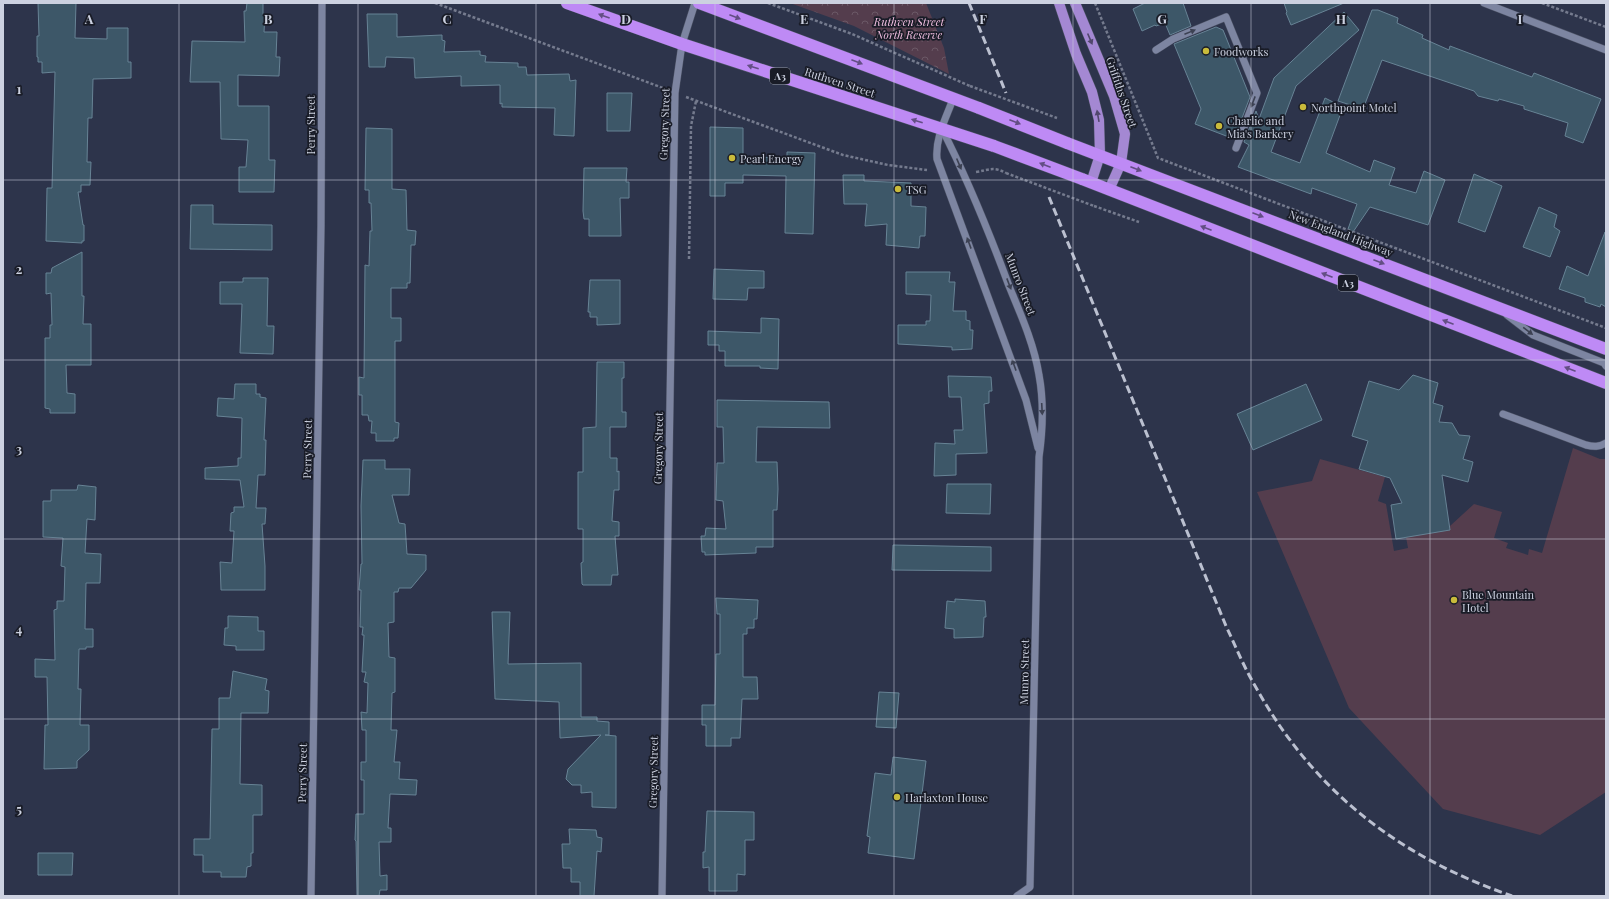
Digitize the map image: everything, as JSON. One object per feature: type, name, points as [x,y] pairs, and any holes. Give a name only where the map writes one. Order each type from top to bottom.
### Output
[{"type":"highway","name":"Ruthven Street","points":[[567,3],[682,44],[994,146],[1086,181]]},
{"type":"highway","name":"Ruthven Street","points":[[699,3],[979,108],[1067,143]]},
{"type":"highway","name":"New England Highway","points":[[1067,143],[1606,349]]},
{"type":"highway","name":"A3","points":[[1086,181],[1606,383]]},
{"type":"main road","points":[[1059,3],[1076,54],[1095,103],[1099,120],[1100,155],[1086,181]]},
{"type":"main road","name":"Griffiths Street","points":[[1075,3],[1117,105],[1125,136],[1121,163],[1109,190]]},
{"type":"street","name":"Perry Street","points":[[311,896],[321,226],[322,3]]},
{"type":"street","name":"Gregory Street","points":[[662,896],[675,93],[682,44],[695,3]]},
{"type":"street","points":[[1484,3],[1606,50]]},
{"type":"street","points":[[1156,50],[1173,39],[1226,17],[1257,93],[1236,148]]},
{"type":"street","name":"Munro Street","points":[[953,99],[937,144],[941,170],[1026,400],[1035,433],[1039,457]]},
{"type":"street","name":"Munro Street","points":[[942,129],[962,170],[993,242],[1029,335],[1035,354],[1040,382],[1043,416],[1039,457],[1030,887],[1017,896]]},
{"type":"street","points":[[1497,307],[1533,335],[1604,363],[1606,366]]},
{"type":"street","points":[[1503,414],[1593,447],[1601,446],[1606,443]]},
{"type":"path","points":[[435,3],[843,155],[888,165],[941,170]]},
{"type":"path","points":[[768,3],[852,34],[970,86],[1057,118]]},
{"type":"path","points":[[1095,3],[1158,158],[1606,328]]},
{"type":"path","points":[[1542,3],[1606,27]]},
{"type":"path","points":[[689,259],[691,126],[696,101]]},
{"type":"path","points":[[962,170],[979,172],[991,168],[998,169],[1139,222]]},
{"type":"green space","name":"Ruthven Street North Reserve","points":[[790,3],[926,3],[944,48],[949,74],[854,26]]},
{"type":"green space","name":"Blue Mountain Hotel","points":[[1573,448],[1600,459],[1606,459],[1606,792],[1540,835],[1443,809],[1349,708],[1257,492],[1312,481],[1320,459],[1385,477],[1378,501],[1386,504],[1394,551],[1408,548],[1406,537],[1450,530],[1450,526],[1474,504],[1502,512],[1494,538],[1508,543],[1506,548],[1528,555],[1529,549],[1542,553]]},
{"type":"building","points":[[38,3],[76,3],[75,38],[107,39],[107,28],[128,28],[128,62],[131,62],[131,78],[93,79],[92,118],[88,118],[87,162],[91,162],[90,185],[81,185],[81,192],[78,192],[84,225],[84,241],[82,241],[82,243],[46,241],[47,188],[52,188],[55,72],[42,73],[42,62],[38,62]]},
{"type":"building","points":[[247,3],[263,3],[263,15],[265,15],[264,32],[277,32],[276,57],[280,57],[279,76],[238,75],[238,106],[269,106],[269,160],[275,160],[274,192],[239,192],[239,167],[246,167],[248,140],[221,139],[220,82],[190,82],[192,41],[245,42],[244,11],[246,11]]},
{"type":"building","points":[[1145,3],[1183,3],[1191,26],[1170,35],[1165,23],[1155,25],[1142,31],[1133,9]]},
{"type":"building","points":[[1284,3],[1344,3],[1291,25]]},
{"type":"building","points":[[1372,10],[1378,10],[1398,18],[1397,23],[1423,35],[1422,38],[1449,50],[1450,46],[1532,77],[1534,73],[1601,99],[1583,143],[1565,136],[1568,123],[1524,109],[1524,106],[1499,99],[1498,101],[1478,96],[1474,91],[1382,60],[1363,109],[1338,101]]},
{"type":"building","points":[[1344,12],[1359,30],[1296,86],[1271,152],[1300,163],[1325,98],[1343,107],[1326,153],[1370,172],[1374,160],[1395,168],[1389,185],[1416,193],[1424,171],[1445,180],[1428,225],[1370,207],[1353,232],[1348,229],[1357,204],[1312,188],[1311,194],[1238,167],[1249,145],[1244,142],[1256,111],[1259,119],[1274,78]]},
{"type":"building","points":[[367,14],[397,14],[397,37],[442,35],[442,40],[445,41],[444,52],[480,51],[480,55],[486,56],[485,62],[518,63],[518,67],[526,67],[527,75],[569,74],[570,81],[576,80],[574,136],[554,135],[555,108],[502,107],[502,103],[500,104],[500,85],[461,86],[461,76],[415,78],[414,58],[386,57],[385,67],[369,67]]},
{"type":"building","points":[[1216,27],[1223,30],[1250,97],[1234,139],[1195,124],[1201,109],[1174,44]]},
{"type":"building","points":[[607,93],[632,93],[630,131],[607,131]]},
{"type":"building","points":[[710,127],[743,128],[743,157],[787,158],[787,152],[815,153],[813,234],[785,233],[786,176],[743,175],[743,183],[725,183],[725,196],[710,196]]},
{"type":"building","points":[[366,128],[392,129],[392,189],[406,190],[407,230],[416,231],[415,245],[411,245],[410,283],[407,283],[407,288],[391,288],[391,318],[401,318],[401,341],[395,341],[395,422],[399,423],[398,438],[394,438],[394,441],[376,441],[376,433],[371,433],[372,421],[369,421],[368,415],[362,415],[362,395],[359,395],[359,377],[364,378],[365,265],[369,266],[370,231],[372,231],[369,190],[365,190]]},
{"type":"building","points":[[584,168],[627,168],[626,182],[629,182],[629,198],[620,198],[621,236],[589,236],[589,219],[584,219],[583,211]]},
{"type":"building","points":[[1474,174],[1502,186],[1485,232],[1458,222]]},
{"type":"building","points":[[843,175],[864,175],[864,181],[911,183],[911,206],[926,207],[925,236],[920,236],[919,248],[886,245],[887,224],[865,226],[867,204],[844,204]]},
{"type":"building","points":[[191,205],[213,205],[213,224],[272,225],[272,250],[190,249]]},
{"type":"building","points":[[1539,207],[1557,215],[1554,227],[1560,231],[1550,257],[1523,247]]},
{"type":"building","points":[[1605,232],[1606,307],[1601,304],[1600,307],[1585,302],[1585,298],[1559,289],[1567,266],[1588,276]]},
{"type":"building","points":[[82,252],[82,296],[84,296],[83,324],[91,324],[91,365],[66,365],[67,393],[75,394],[75,413],[50,413],[50,409],[45,408],[45,338],[50,338],[50,325],[52,325],[51,293],[46,294],[46,273],[51,273],[52,268]]},
{"type":"building","points":[[714,269],[764,271],[764,288],[748,288],[747,300],[713,299]]},
{"type":"building","points":[[906,272],[950,272],[949,282],[955,282],[953,311],[966,311],[966,320],[970,321],[970,330],[973,330],[972,349],[952,350],[952,347],[898,344],[898,325],[926,325],[926,321],[930,321],[931,295],[906,294]]},
{"type":"building","points":[[243,278],[268,278],[267,326],[274,326],[273,354],[240,353],[242,304],[220,304],[220,282],[243,282]]},
{"type":"building","points":[[590,280],[620,280],[620,324],[597,325],[597,317],[590,317],[590,312],[588,312]]},
{"type":"building","points":[[761,318],[779,319],[778,369],[760,368],[760,366],[725,366],[725,351],[719,351],[719,345],[708,345],[708,331],[761,333]]},
{"type":"building","points":[[597,362],[624,362],[624,378],[622,378],[622,412],[626,412],[626,427],[610,427],[610,458],[617,458],[617,472],[619,471],[619,490],[614,490],[612,521],[619,522],[619,536],[615,536],[618,575],[612,575],[611,585],[583,585],[581,563],[583,562],[583,529],[578,529],[578,472],[583,472],[583,428],[596,427]]},
{"type":"building","points":[[1413,375],[1438,383],[1433,403],[1443,406],[1439,422],[1452,423],[1459,435],[1470,436],[1463,459],[1473,462],[1468,482],[1442,475],[1450,530],[1396,539],[1391,505],[1402,503],[1390,478],[1359,469],[1368,441],[1352,436],[1369,381],[1399,390]]},
{"type":"building","points":[[948,376],[991,377],[992,391],[989,391],[989,403],[984,404],[987,453],[956,454],[956,475],[934,476],[935,443],[955,444],[954,430],[963,430],[961,397],[949,397]]},
{"type":"building","points":[[235,384],[256,384],[256,394],[260,394],[260,397],[266,398],[264,440],[266,440],[265,475],[258,475],[256,508],[266,508],[265,524],[262,524],[265,590],[221,590],[220,562],[232,563],[234,531],[230,531],[231,513],[234,512],[234,507],[244,507],[240,480],[205,479],[205,468],[238,466],[238,458],[241,458],[242,418],[217,416],[218,398],[234,399]]},
{"type":"building","points":[[1306,384],[1322,420],[1253,450],[1237,414]]},
{"type":"building","points":[[717,400],[829,402],[830,428],[757,427],[756,462],[777,462],[778,489],[777,510],[773,510],[773,547],[756,547],[756,553],[705,555],[705,552],[702,552],[701,536],[705,536],[706,528],[726,529],[723,501],[716,500],[717,463],[724,463],[723,427],[717,427]]},
{"type":"building","points":[[363,460],[385,460],[385,469],[410,469],[409,495],[392,495],[399,523],[405,524],[407,554],[426,555],[426,570],[411,588],[399,588],[398,592],[394,592],[394,622],[388,623],[389,657],[395,658],[395,692],[392,693],[391,730],[397,730],[394,762],[400,762],[399,779],[417,780],[416,795],[390,794],[388,828],[391,828],[391,842],[379,842],[380,876],[387,875],[387,890],[380,890],[379,896],[357,896],[355,840],[356,814],[364,814],[364,780],[361,780],[361,762],[366,762],[366,730],[362,730],[361,712],[367,713],[368,683],[364,682],[366,672],[362,672],[364,635],[362,635],[363,627],[360,627],[361,590],[359,590],[362,564],[361,506]]},
{"type":"building","points":[[947,484],[991,484],[990,514],[946,513]]},
{"type":"building","points":[[78,485],[96,487],[95,520],[87,519],[85,553],[101,554],[100,583],[86,583],[85,629],[93,629],[93,647],[79,649],[78,689],[81,689],[80,725],[89,725],[89,750],[77,761],[77,768],[44,769],[45,725],[48,725],[47,677],[35,677],[35,659],[55,660],[54,610],[57,609],[57,601],[64,601],[65,567],[61,566],[63,538],[43,537],[43,501],[51,501],[51,490],[77,490]]},
{"type":"building","points":[[893,545],[991,547],[991,571],[892,570]]},
{"type":"building","points":[[716,598],[758,600],[757,619],[754,619],[754,628],[747,628],[747,634],[743,634],[743,677],[757,677],[758,699],[742,699],[740,738],[731,738],[731,746],[706,746],[706,725],[702,725],[702,705],[715,705],[716,654],[720,654],[720,614],[717,614]]},
{"type":"building","points":[[955,599],[985,601],[986,617],[984,617],[983,637],[954,638],[954,629],[945,628],[947,601],[955,602]]},
{"type":"building","points":[[492,612],[510,612],[508,664],[581,663],[581,717],[597,717],[597,721],[609,722],[609,735],[605,735],[616,736],[616,808],[592,807],[592,792],[581,793],[581,785],[572,785],[566,779],[568,769],[601,735],[560,738],[559,702],[495,699]]},
{"type":"building","points":[[228,616],[258,617],[258,631],[264,631],[264,650],[236,650],[236,646],[224,645],[225,628],[228,628]]},
{"type":"building","points":[[233,671],[267,679],[265,690],[269,691],[268,713],[241,713],[240,784],[262,785],[262,815],[253,815],[253,853],[251,853],[251,866],[247,867],[246,877],[221,877],[221,872],[203,872],[203,855],[194,855],[194,839],[210,839],[212,729],[219,729],[219,698],[230,698]]},
{"type":"building","points":[[879,692],[899,693],[896,728],[876,727]]},
{"type":"building","name":"Harlaxton House","points":[[893,757],[926,761],[914,859],[868,853],[870,837],[867,836],[875,773],[891,775]]},
{"type":"building","points":[[707,811],[754,812],[754,840],[745,840],[745,875],[737,874],[737,891],[709,891],[709,867],[703,868]]},
{"type":"building","points":[[569,829],[596,830],[597,837],[602,838],[601,852],[597,851],[594,896],[580,896],[580,882],[571,882],[571,868],[563,868],[562,844],[570,844]]},
{"type":"building","points":[[38,853],[73,853],[72,875],[38,875]]},
{"type":"railway","points":[[969,3],[1006,93]]},
{"type":"railway","points":[[1049,197],[1226,626],[1250,677],[1277,722],[1303,757],[1331,788],[1362,815],[1395,840],[1431,861],[1470,880],[1512,896]]},
{"type":"place","name":"Foodworks","points":[[1206,51]]},
{"type":"place","name":"Northpoint Motel","points":[[1303,107]]},
{"type":"place","name":"Charlie and Mia's Barkery","points":[[1219,126]]},
{"type":"place","name":"Pearl Energy","points":[[732,158]]},
{"type":"place","name":"TSG","points":[[898,189]]},
{"type":"place","name":"Blue Mountain Hotel","points":[[1454,600]]},
{"type":"place","name":"Harlaxton House","points":[[897,797]]}]
